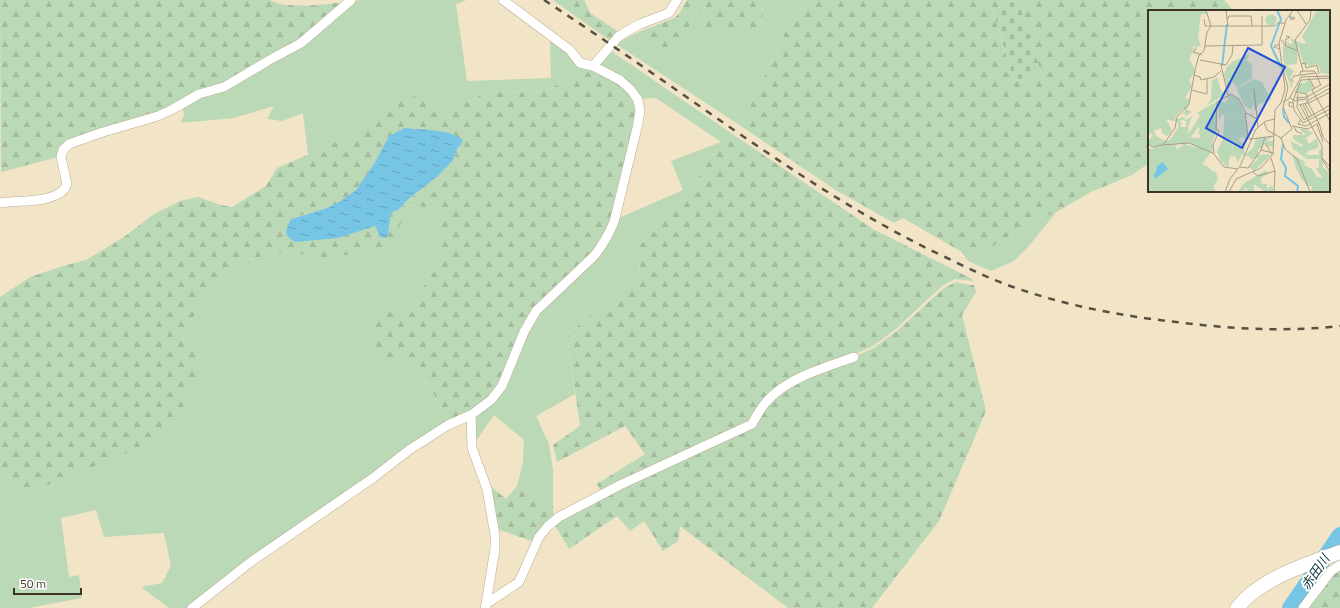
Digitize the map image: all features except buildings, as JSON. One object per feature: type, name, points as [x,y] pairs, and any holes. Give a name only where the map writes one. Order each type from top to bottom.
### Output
[{"type":"main road","points":[[1237,608],[1245,598],[1257,588],[1298,568],[1340,552]]},
{"type":"street","points":[[0,203],[41,199],[62,192],[66,188],[67,180],[61,157],[63,150],[69,144],[103,132],[158,116],[199,94],[228,85],[301,43],[351,0]]},
{"type":"street","points":[[192,608],[252,561],[373,478],[409,450],[448,425],[471,415],[491,400],[499,391],[524,332],[536,311],[600,249],[608,236],[614,222],[637,128],[640,105],[637,98],[626,85],[614,76],[592,66],[580,63],[570,50],[503,0]]},
{"type":"street","points":[[592,66],[619,36],[640,24],[669,13],[677,0]]},
{"type":"street","points":[[485,606],[519,582],[539,537],[548,526],[559,517],[620,485],[752,424],[763,406],[782,388],[815,372],[854,357]]},
{"type":"street","points":[[471,415],[472,448],[487,489],[495,535],[495,549],[485,606]]},
{"type":"street","points":[[1303,608],[1331,570],[1340,565]]},
{"type":"green space","points":[[0,0],[270,0],[286,5],[296,6],[345,2],[300,41],[231,81],[172,107],[72,140],[58,157],[1,172]]},
{"type":"green space","points":[[358,0],[465,0],[456,4],[467,81],[551,78],[550,39],[591,69],[564,80],[548,91],[486,92],[448,112],[426,97],[367,119],[358,133],[308,155],[303,113],[282,121],[267,119],[274,106],[234,118],[181,123],[184,115],[183,107]]},
{"type":"green space","points":[[553,0],[584,0],[590,13],[619,32],[609,40]]},
{"type":"green space","points":[[687,0],[701,0],[688,29],[679,42],[657,52],[634,34],[674,18],[679,14]]},
{"type":"green space","points":[[701,0],[710,0],[705,3],[703,16],[707,27],[724,29],[737,27],[763,12],[762,0],[808,0],[808,3],[791,20],[741,126],[616,44],[634,34],[657,52],[688,29]]},
{"type":"green space","points":[[710,0],[762,0],[763,12],[760,30],[755,33],[744,34],[737,28],[720,30],[707,28],[703,16],[705,3]]},
{"type":"green space","points":[[808,0],[1017,0],[992,8],[1014,81],[1041,73],[1019,0],[1224,0],[1233,10],[1148,10],[1148,164],[1132,175],[1091,192],[1058,211],[1031,223],[968,261],[962,252],[903,218],[894,223],[834,189],[741,126],[791,20],[808,3]]},
{"type":"green space","points":[[1019,0],[1041,73],[1014,81],[992,7]]},
{"type":"green space","points":[[611,51],[728,131],[721,142],[656,98],[641,99],[600,65]]},
{"type":"green space","points":[[591,69],[612,80],[625,90],[633,102],[635,110],[628,154],[612,223],[600,247],[533,310],[497,389],[490,400],[450,422],[411,361],[390,359],[377,350],[366,322],[378,312],[408,307],[436,269],[440,238],[435,208],[409,205],[391,246],[331,258],[285,252],[240,262],[227,269],[208,292],[183,335],[184,343],[196,352],[199,364],[197,378],[182,409],[170,427],[147,445],[21,496],[0,474],[0,297],[30,277],[86,260],[124,237],[154,214],[180,201],[198,197],[232,207],[266,186],[277,168],[358,133],[367,119],[391,105],[420,94],[448,112],[486,92],[548,91],[564,80]],"holes":[[[389,136],[461,145],[458,147],[453,160],[398,210],[391,213],[388,235],[380,237],[375,226],[291,219],[329,207],[341,202],[349,196],[363,181],[380,154]]]},
{"type":"green space","points":[[728,131],[873,229],[972,279],[973,281],[955,279],[942,286],[896,329],[873,346],[798,378],[752,420],[601,491],[597,484],[645,454],[625,426],[557,462],[553,445],[580,426],[567,335],[640,274],[638,248],[692,187]]},
{"type":"green space","points":[[721,142],[692,187],[638,248],[640,274],[567,335],[575,394],[536,416],[549,444],[553,470],[553,506],[517,486],[523,463],[524,440],[494,415],[473,445],[473,418],[536,317],[619,218],[683,190],[671,161]]},
{"type":"green space","points":[[409,205],[435,208],[440,238],[436,269],[408,307],[378,312],[366,322],[377,350],[390,359],[411,361],[450,422],[188,608],[169,608],[141,587],[162,583],[171,566],[164,533],[104,537],[96,510],[61,518],[69,577],[79,575],[82,598],[29,608],[0,608],[0,474],[21,496],[147,445],[184,343],[183,335],[208,292],[227,269],[240,262],[285,252],[331,258],[390,246]]},
{"type":"green space","points":[[1057,211],[1028,247],[1014,261],[991,271],[968,261],[1031,223]]},
{"type":"green space","points":[[956,282],[974,285],[976,292],[962,315],[986,411],[939,521],[872,608],[788,608],[680,526],[678,541],[663,551],[644,521],[630,531],[617,516],[569,549],[554,524],[645,476],[754,426],[759,414],[783,389],[874,348],[897,331],[944,288]]},
{"type":"green space","points":[[487,483],[506,499],[517,486],[553,506],[554,519],[534,542],[497,529]]},
{"type":"green space","points":[[1340,560],[1340,608],[1302,608],[1337,561]]},
{"type":"water","points":[[405,128],[444,132],[458,136],[463,140],[461,145],[458,147],[453,160],[440,174],[398,210],[391,213],[388,235],[386,238],[380,237],[375,226],[338,238],[296,242],[289,238],[286,233],[291,219],[327,208],[341,201],[356,190],[374,164],[389,136]]},
{"type":"waterway","name":"赤田川","points":[[1290,608],[1340,535]]},
{"type":"railway","points":[[544,0],[615,47],[757,146],[836,198],[918,244],[998,281],[1016,288],[1075,305],[1156,320],[1258,329],[1299,329],[1340,326]]}]
